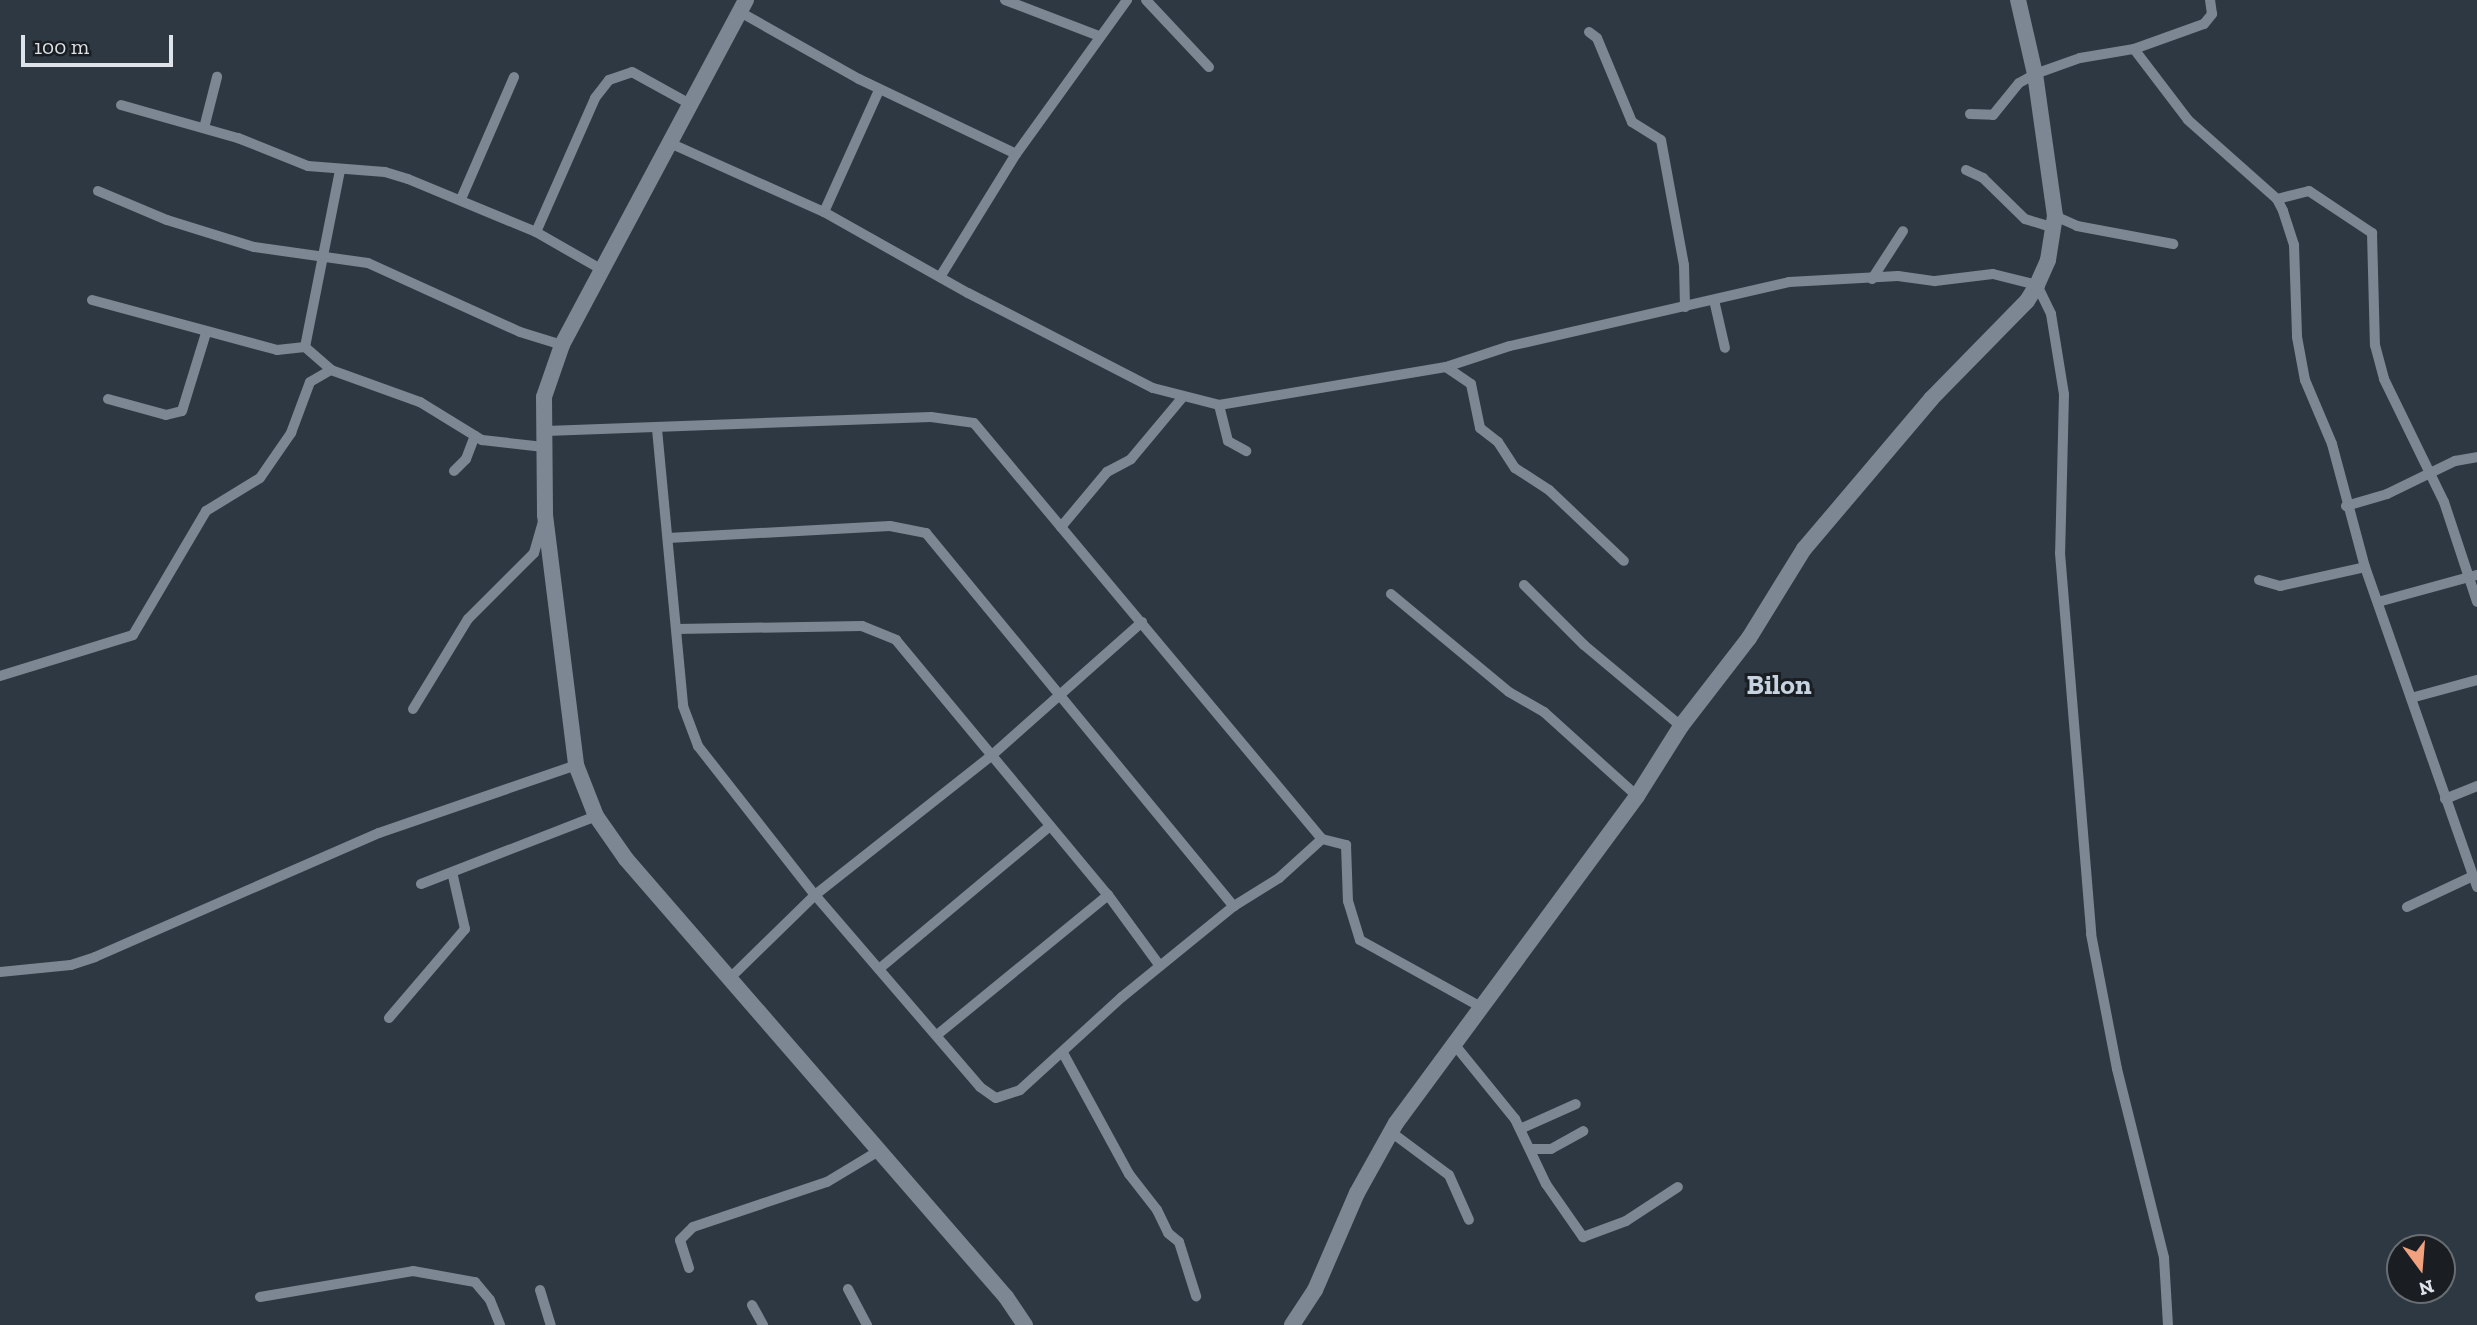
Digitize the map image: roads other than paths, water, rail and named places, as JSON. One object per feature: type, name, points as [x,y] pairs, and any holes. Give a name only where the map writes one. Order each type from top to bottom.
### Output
[{"type":"main road","points":[[1292,1325],[1315,1290],[1357,1194],[1391,1132],[1637,796],[1681,726],[1749,638],[1804,549],[1931,399],[2027,301],[2037,285],[2048,260],[2053,222],[2035,74],[2018,0]]},
{"type":"main road","points":[[743,6],[672,144],[562,345],[544,397],[545,515],[576,765],[596,816],[626,859],[877,1152],[1006,1297],[1024,1325]]},
{"type":"street","points":[[1004,0],[1099,36]]},
{"type":"street","points":[[940,277],[1016,154],[1127,0]]},
{"type":"street","points":[[1146,0],[1209,67]]},
{"type":"street","points":[[1970,114],[1993,115],[2019,83],[2035,74],[2080,58],[2134,49],[2204,24],[2212,13],[2210,0]]},
{"type":"street","points":[[743,6],[879,90],[1016,154]]},
{"type":"street","points":[[1590,32],[1597,38],[1632,122],[1661,140],[1684,265],[1685,307]]},
{"type":"street","points":[[2134,49],[2188,120],[2277,199],[2294,245],[2297,337],[2305,380],[2332,444],[2346,506],[2365,567],[2475,882],[2407,907]]},
{"type":"street","points":[[536,232],[595,98],[609,80],[632,72],[692,105]]},
{"type":"street","points":[[204,128],[217,76]]},
{"type":"street","points":[[461,199],[514,77]]},
{"type":"street","points":[[824,212],[879,90]]},
{"type":"street","points":[[121,105],[204,128],[308,166],[385,172],[461,199],[536,232],[604,271]]},
{"type":"street","points":[[672,144],[824,212],[1111,367],[1182,398],[1219,405],[1446,367],[1510,346],[1788,282],[1898,276],[1935,281],[1993,274],[2037,285],[2051,314],[2064,394],[2060,553],[2091,934],[2117,1069],[2164,1258],[2168,1325]]},
{"type":"street","points":[[304,347],[321,255],[341,170]]},
{"type":"street","points":[[1966,170],[1983,178],[2025,219],[2173,244]]},
{"type":"street","points":[[98,191],[167,220],[254,247],[368,263],[520,332],[562,345]]},
{"type":"street","points":[[2277,199],[2309,191],[2372,233],[2375,345],[2401,421],[2429,472],[2473,576],[2477,602]]},
{"type":"street","points":[[1872,279],[1903,230]]},
{"type":"street","points":[[92,300],[206,334],[277,350],[304,347],[331,370],[420,401],[482,440],[545,439],[657,429],[963,418],[974,423],[1322,839],[1346,845],[1348,901],[1360,940],[1481,1007]]},
{"type":"street","points":[[1714,300],[1725,348]]},
{"type":"street","points":[[108,399],[166,415],[182,411],[206,334]]},
{"type":"street","points":[[1446,367],[1471,384],[1479,428],[1498,442],[1515,468],[1549,490],[1624,561]]},
{"type":"street","points":[[0,676],[133,635],[206,511],[260,478],[292,433],[310,382],[331,370]]},
{"type":"street","points":[[1061,527],[1107,472],[1131,459],[1182,398]]},
{"type":"street","points":[[1219,405],[1228,441],[1246,451]]},
{"type":"street","points":[[657,429],[683,706],[698,746],[815,895],[980,1087],[996,1098],[1020,1090],[1160,966],[1234,906],[1279,878],[1322,839]]},
{"type":"street","points":[[454,471],[466,458],[475,436]]},
{"type":"street","points":[[2346,506],[2386,494],[2429,472],[2477,457]]},
{"type":"street","points":[[413,709],[468,619],[534,553],[545,515]]},
{"type":"street","points":[[668,538],[890,526],[926,533],[1234,906]]},
{"type":"street","points":[[2259,580],[2280,586],[2365,567]]},
{"type":"street","points":[[2378,603],[2473,576]]},
{"type":"street","points":[[1524,585],[1584,645],[1681,726]]},
{"type":"street","points":[[1391,594],[1509,692],[1544,712],[1637,796]]},
{"type":"street","points":[[729,979],[815,895],[1061,698],[1142,622]]},
{"type":"street","points":[[676,629],[878,629],[896,640],[1108,895],[1160,966]]},
{"type":"street","points":[[2411,698],[2477,680]]},
{"type":"street","points":[[0,972],[71,965],[95,957],[379,833],[576,765]]},
{"type":"street","points":[[2445,799],[2477,786]]},
{"type":"street","points":[[421,884],[596,816]]},
{"type":"street","points":[[879,969],[1050,826]]},
{"type":"street","points":[[389,1018],[465,929],[452,872]]},
{"type":"street","points":[[937,1035],[1108,895]]},
{"type":"street","points":[[1454,1044],[1520,1129],[1552,1193],[1583,1237],[1626,1221],[1678,1187]]},
{"type":"street","points":[[1063,1053],[1129,1174],[1168,1233],[1179,1242],[1196,1296]]},
{"type":"street","points":[[1520,1129],[1576,1104]]},
{"type":"street","points":[[1531,1149],[1551,1149],[1583,1131]]},
{"type":"street","points":[[1391,1132],[1449,1175],[1469,1220]]},
{"type":"street","points":[[689,1268],[680,1240],[693,1227],[827,1182],[877,1152]]},
{"type":"street","points":[[260,1297],[413,1271],[475,1282],[490,1300],[500,1325]]},
{"type":"street","points":[[848,1289],[867,1325]]},
{"type":"street","points":[[540,1290],[551,1325]]},
{"type":"street","points":[[752,1304],[763,1325]]},
{"type":"district","name":"Bilon","points":[[1779,685]]}]
